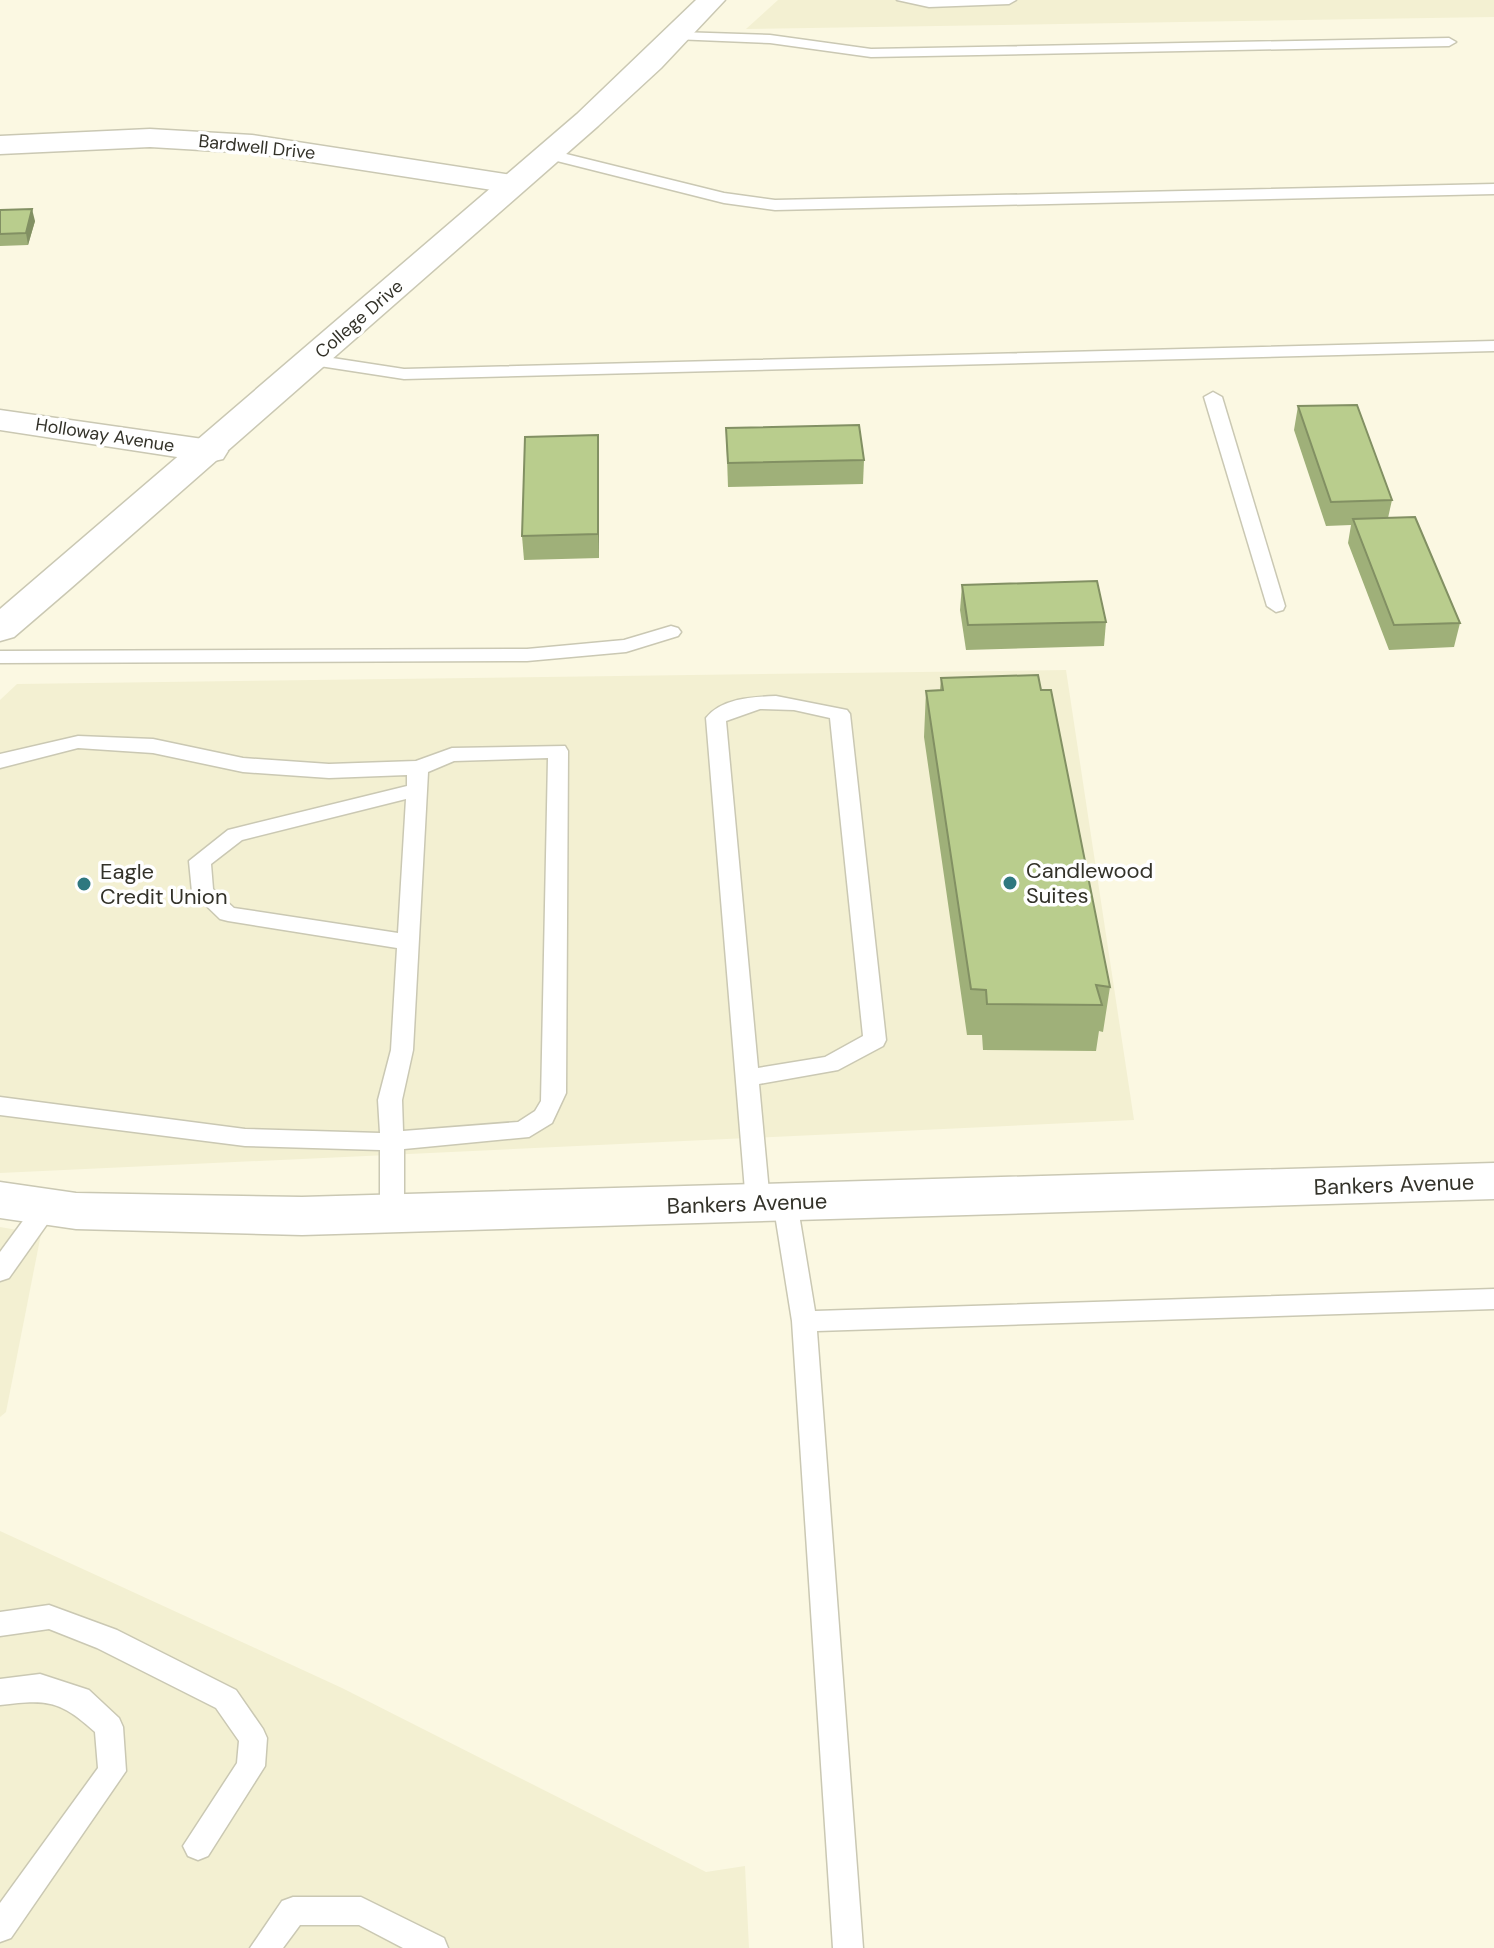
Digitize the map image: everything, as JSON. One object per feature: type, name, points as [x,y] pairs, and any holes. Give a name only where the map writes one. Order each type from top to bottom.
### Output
[{"type":"street","name":"College Drive","points":[[0,629],[210,451],[546,154],[679,36],[711,0]]},
{"type":"street","name":"Bardwell Drive","points":[[0,145],[150,138],[252,144],[512,184]]},
{"type":"street","name":"Holloway Avenue","points":[[0,420],[210,451]]},
{"type":"street","name":"Bankers Avenue","points":[[0,1200],[76,1211],[302,1216],[1494,1181]]},
{"type":"lane","points":[[904,0],[1009,0]]},
{"type":"lane","points":[[679,36],[770,39],[871,53],[1449,42]]},
{"type":"lane","points":[[546,154],[724,198],[775,205],[1494,189]]},
{"type":"lane","points":[[313,360],[404,374],[1494,346]]},
{"type":"lane","points":[[1213,397],[1276,606]]},
{"type":"lane","points":[[0,657],[527,655],[626,646],[671,632]]},
{"type":"lane","points":[[746,1078],[830,1064],[875,1040],[840,714],[806,704],[731,706],[716,718],[746,1078],[772,1203],[804,1321],[848,1948]]},
{"type":"lane","points":[[0,761],[78,742],[153,746],[258,766],[418,779]]},
{"type":"lane","points":[[0,1106],[244,1139],[329,1145],[521,1131],[539,1124],[550,1111],[555,1093],[558,751],[452,755],[418,779],[235,835],[200,861],[203,892],[228,914],[409,942]]},
{"type":"lane","points":[[392,1213],[390,1100],[402,1050],[418,779]]},
{"type":"lane","points":[[0,1271],[47,1206]]},
{"type":"lane","points":[[804,1321],[1494,1299]]},
{"type":"lane","points":[[0,1624],[49,1617],[107,1639],[226,1699],[253,1738],[251,1766],[198,1846]]},
{"type":"lane","points":[[0,1692],[40,1687],[79,1699],[109,1727],[112,1771],[0,1928]]},
{"type":"lane","points":[[265,1948],[293,1911],[361,1911],[433,1948]]},
{"type":"shaded area","points":[[778,0],[1494,0],[1494,17],[746,29]]},
{"type":"shaded area","points":[[1066,670],[1134,1120],[0,1173],[0,700],[17,684]]},
{"type":"shaded area","points":[[0,1227],[41,1234],[6,1412],[0,1417]]},
{"type":"shaded area","points":[[0,1531],[342,1688],[706,1872],[745,1866],[749,1948],[0,1948]]},
{"type":"building","points":[[32,209],[26,233],[0,234],[0,210]]},
{"type":"building","points":[[1357,405],[1392,500],[1331,502],[1298,406]]},
{"type":"building","points":[[859,425],[864,460],[728,463],[726,428]]},
{"type":"building","points":[[598,435],[598,534],[522,536],[525,437]]},
{"type":"building","points":[[1415,517],[1460,623],[1394,625],[1353,519]]},
{"type":"building","points":[[1097,581],[1106,622],[968,625],[962,585]]},
{"type":"building","name":"Candlewood Suites","points":[[1038,675],[1041,690],[1051,690],[1110,987],[1096,985],[1102,1005],[987,1004],[986,990],[971,989],[926,691],[943,690],[941,678]]},
{"type":"place","name":"Candlewood Suites","points":[[1010,883]]},
{"type":"place","name":"Eagle Credit Union","points":[[84,884]]}]
